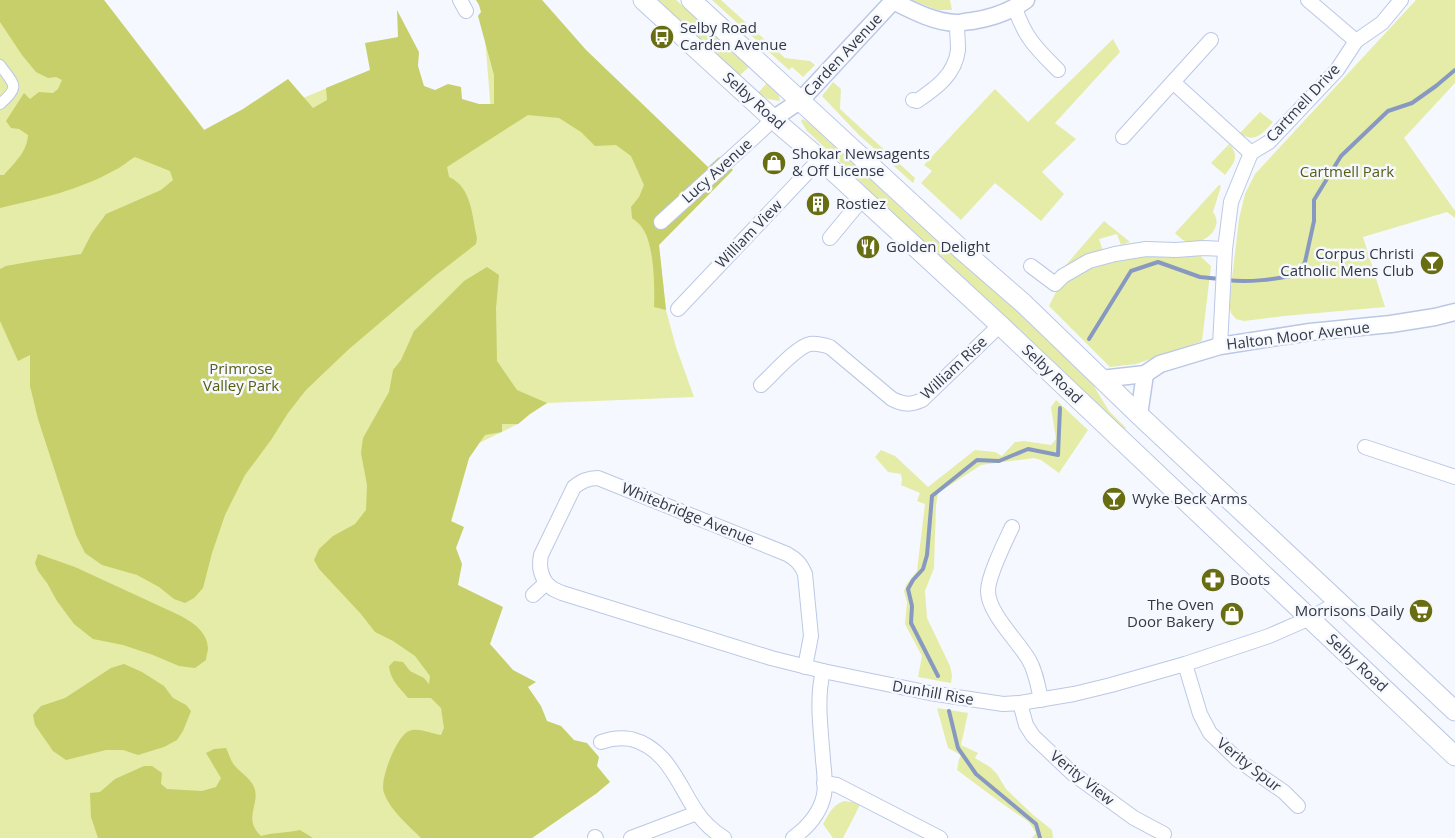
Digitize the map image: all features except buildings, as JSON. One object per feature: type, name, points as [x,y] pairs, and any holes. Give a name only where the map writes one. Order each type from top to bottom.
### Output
[{"type":"main road","name":"Selby Road","points":[[643,0],[863,198],[1000,325],[1455,756]]},
{"type":"main road","name":"Selby Road","points":[[691,0],[962,250],[1023,303],[1138,415],[1455,711]]},
{"type":"street","points":[[1308,0],[1356,41]]},
{"type":"street","name":"Cartmell Drive","points":[[1220,346],[1224,249],[1231,202],[1251,152],[1268,142],[1337,70],[1356,41],[1382,22],[1402,0]]},
{"type":"street","name":"Carden Avenue","points":[[773,119],[801,100],[893,1],[915,13],[957,23],[989,18],[1021,4]]},
{"type":"street","points":[[1021,4],[1026,34],[1034,55],[1058,70]]},
{"type":"street","points":[[913,100],[918,101],[940,85],[953,68],[958,51],[957,23]]},
{"type":"street","points":[[1123,137],[1211,40]]},
{"type":"street","points":[[0,64],[14,84],[14,89],[12,94],[0,104]]},
{"type":"street","points":[[1173,82],[1251,152]]},
{"type":"street","name":"Lucy Avenue","points":[[661,222],[773,119]]},
{"type":"street","name":"William View","points":[[678,309],[820,159]]},
{"type":"street","points":[[830,238],[863,198]]},
{"type":"street","points":[[1031,266],[1055,284],[1063,276],[1089,261],[1115,254],[1146,249],[1224,249]]},
{"type":"street","name":"Halton Moor Avenue","points":[[1102,379],[1145,374],[1160,364],[1220,346],[1310,332],[1391,324],[1455,312]]},
{"type":"street","name":"William Rise","points":[[760,385],[800,348],[810,344],[820,344],[830,347],[892,399],[902,404],[913,404],[922,400],[1000,325]]},
{"type":"street","points":[[1138,415],[1145,374]]},
{"type":"street","points":[[1365,448],[1455,477]]},
{"type":"street","name":"Whitebridge Avenue","points":[[546,583],[539,565],[541,555],[574,487],[589,478],[598,478],[795,558],[805,574],[810,628],[810,644],[805,667]]},
{"type":"street","points":[[1012,527],[989,582],[988,593],[994,612],[1030,662],[1036,676],[1041,700]]},
{"type":"street","points":[[533,595],[546,583]]},
{"type":"street","name":"Dunhill Rise","points":[[546,583],[562,593],[805,667],[921,692],[1004,704],[1041,700],[1111,686],[1185,664],[1269,636],[1338,603]]},
{"type":"street","name":"Verity Spur","points":[[1185,664],[1200,714],[1210,733],[1238,760],[1284,792],[1298,806]]},
{"type":"street","points":[[793,838],[810,824],[824,793],[819,704],[819,687],[823,671]]},
{"type":"street","name":"Verity View","points":[[1020,703],[1026,725],[1033,736],[1072,773],[1134,818],[1164,834]]},
{"type":"street","points":[[601,742],[611,738],[622,737],[653,748],[668,762],[697,813],[708,826],[724,838]]},
{"type":"street","points":[[824,783],[837,785],[940,838]]},
{"type":"street","points":[[632,838],[697,813]]},
{"type":"green space","name":"Primrose Valley Park","points":[[0,0],[104,0],[210,137],[387,63],[479,135],[492,125],[482,0],[542,0],[586,50],[708,167],[656,218],[666,310],[676,347],[694,397],[547,403],[518,424],[479,443],[469,458],[434,584],[597,793],[532,838],[0,838]]},
{"type":"green space","points":[[0,0],[104,0],[204,130],[243,109],[288,79],[313,108],[327,100],[326,88],[370,70],[365,43],[398,37],[397,10],[419,52],[418,66],[424,86],[435,90],[448,84],[461,87],[462,99],[479,104],[494,104],[494,75],[478,16],[481,12],[476,0],[542,0],[586,50],[708,167],[719,157],[733,170],[659,245],[666,310],[654,307],[654,278],[650,245],[642,228],[632,218],[631,207],[639,197],[644,185],[631,156],[616,145],[595,146],[581,132],[559,118],[528,115],[447,167],[449,177],[457,182],[467,195],[477,238],[476,244],[349,349],[306,390],[245,475],[225,515],[203,588],[194,598],[185,603],[174,599],[159,587],[137,575],[102,565],[85,553],[76,535],[38,419],[30,386],[30,355],[18,361],[0,321],[0,269],[6,266],[81,254],[92,233],[106,214],[161,190],[173,180],[170,171],[135,157],[118,169],[88,183],[59,193],[0,208],[0,175],[4,175],[20,156],[28,135],[19,129],[11,128],[6,121],[24,93],[30,99],[39,92],[53,93],[58,89],[62,80],[56,77],[48,78],[36,72],[22,55],[0,22]]},
{"type":"green space","points":[[655,0],[676,0],[750,66],[738,77],[725,66],[717,55]]},
{"type":"green space","points":[[712,0],[721,0],[785,58],[810,61],[815,65],[803,77],[792,67],[789,70]]},
{"type":"green space","points":[[912,0],[950,0],[952,10],[937,10]]},
{"type":"green space","name":"Cartmell Park","points":[[1416,0],[1455,0],[1455,83],[1404,138],[1455,211],[1455,218],[1447,212],[1363,237],[1385,307],[1244,321],[1236,319],[1231,313],[1229,304],[1239,219],[1245,194],[1255,174]]},
{"type":"green space","points":[[1113,39],[1120,52],[1055,123],[1076,139],[1042,172],[1064,194],[1041,221],[995,183],[961,220],[921,183],[932,171],[924,165],[995,89],[1028,122]]},
{"type":"green space","points":[[833,82],[841,89],[840,109],[915,178],[913,183],[859,135],[822,96]]},
{"type":"green space","points":[[767,83],[776,90],[780,101],[768,99],[758,93]]},
{"type":"green space","points":[[1260,112],[1273,122],[1254,138],[1240,133]]},
{"type":"green space","points":[[803,119],[832,142],[917,223],[946,244],[1084,370],[1109,411],[1126,428],[1124,430],[882,204],[807,131],[801,121]]},
{"type":"green space","points":[[1229,144],[1235,153],[1235,157],[1233,164],[1225,175],[1211,163]]},
{"type":"green space","points":[[1219,185],[1221,186],[1213,212],[1216,218],[1215,229],[1200,241],[1188,242],[1183,240],[1175,233]]},
{"type":"green space","points":[[1104,221],[1130,242],[1121,245],[1117,234],[1099,239],[1103,251],[1069,266],[1066,265]]},
{"type":"green space","points":[[1201,253],[1201,257],[1211,266],[1202,341],[1136,364],[1110,367],[1049,306],[1058,288],[1067,279],[1083,270],[1102,263],[1140,255],[1182,257]]},
{"type":"green space","points":[[487,267],[499,275],[496,308],[497,361],[517,390],[547,403],[518,424],[502,424],[502,432],[485,435],[469,458],[451,521],[464,527],[456,548],[462,564],[458,585],[503,607],[490,644],[513,670],[536,682],[528,687],[541,706],[547,721],[561,726],[574,740],[587,743],[599,757],[597,766],[610,782],[532,838],[421,838],[390,805],[384,793],[384,779],[389,760],[398,743],[407,732],[420,730],[441,735],[444,728],[441,708],[431,698],[408,698],[393,680],[389,666],[394,661],[403,662],[410,671],[424,678],[429,684],[430,676],[415,656],[393,641],[375,632],[319,569],[314,560],[319,549],[333,536],[355,524],[366,510],[367,485],[361,453],[363,438],[389,392],[393,370],[401,360],[414,331],[464,281]]},
{"type":"green space","points":[[1056,400],[1088,430],[1059,473],[1041,460],[1034,458],[981,465],[938,493],[934,568],[925,591],[927,618],[950,666],[952,675],[951,683],[918,677],[922,656],[905,624],[907,602],[904,591],[906,585],[917,571],[925,504],[917,501],[920,493],[901,485],[901,474],[888,472],[875,457],[881,450],[895,456],[928,487],[975,450],[995,452],[1002,456],[1015,442],[1024,441],[1051,445],[1056,439],[1051,407]]},
{"type":"green space","points":[[38,554],[75,567],[189,621],[205,637],[208,648],[206,660],[195,668],[179,666],[123,645],[93,639],[74,624],[57,601],[38,571],[35,563]]},
{"type":"green space","points":[[124,664],[142,672],[164,686],[173,698],[186,705],[191,711],[177,740],[164,747],[138,755],[123,750],[106,750],[66,760],[53,751],[35,725],[33,715],[41,706],[65,698],[111,668]]},
{"type":"green space","points":[[937,708],[968,713],[961,745],[978,753],[975,758],[990,767],[997,774],[1006,789],[1052,830],[1053,838],[1032,838],[1036,833],[1029,822],[957,770],[961,755],[948,748]]},
{"type":"green space","points":[[226,748],[231,760],[254,787],[256,793],[252,817],[253,823],[261,836],[300,830],[313,838],[98,838],[91,817],[90,793],[100,792],[115,779],[144,766],[152,766],[162,773],[161,784],[167,789],[202,791],[216,787],[221,778],[206,753],[214,749]]},
{"type":"green space","points":[[844,801],[860,805],[843,838],[833,838],[823,824],[834,807]]},
{"type":"waterway","points":[[1227,280],[1253,281],[1297,275],[1305,262],[1314,221],[1314,200],[1341,156],[1388,111],[1412,103],[1455,70]]},
{"type":"waterway","points":[[1089,339],[1131,271],[1158,262],[1200,277],[1220,279]]},
{"type":"waterway","points":[[938,676],[911,623],[912,606],[908,589],[923,569],[927,555],[932,496],[977,460],[999,461],[1028,449],[1058,455],[1060,408]]},
{"type":"waterway","points":[[949,711],[958,748],[976,774],[1036,824],[1040,838]]},
{"type":"place","name":"Selby Road Carden Avenue","points":[[662,37]]},
{"type":"place","name":"Shokar Newsagents & Off License","points":[[774,163]]},
{"type":"place","name":"Rostiez","points":[[818,204]]},
{"type":"place","name":"Golden Delight","points":[[868,247]]},
{"type":"place","name":"Corpus Christi Catholic Mens Club","points":[[1432,263]]},
{"type":"place","name":"Wyke Beck Arms","points":[[1114,499]]},
{"type":"place","name":"Boots","points":[[1213,580]]},
{"type":"place","name":"Morrisons Daily","points":[[1421,611]]},
{"type":"place","name":"The Oven Door Bakery","points":[[1232,614]]}]
